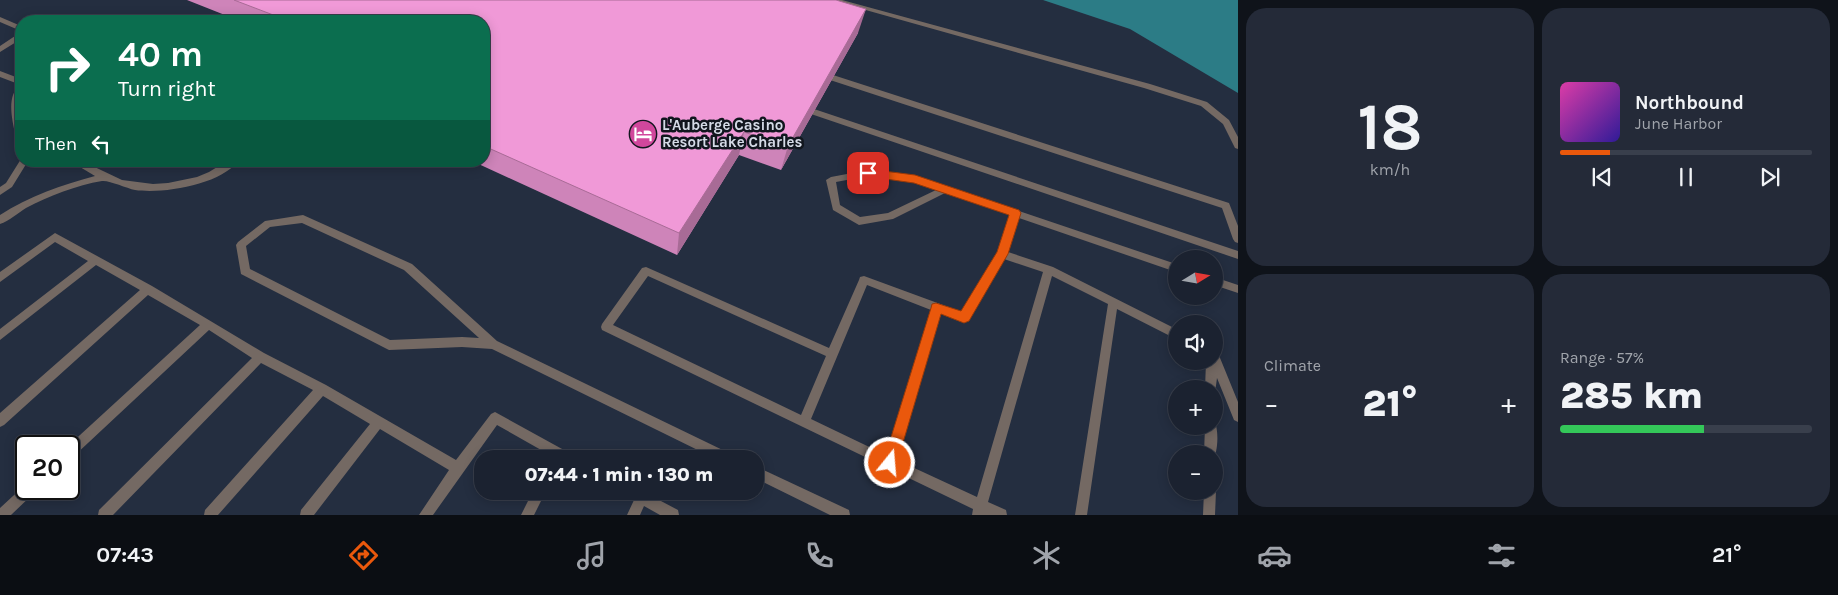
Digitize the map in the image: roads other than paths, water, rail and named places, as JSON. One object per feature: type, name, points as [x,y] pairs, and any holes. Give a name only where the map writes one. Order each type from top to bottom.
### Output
[{"type":"lane","points":[[834,0],[1147,86],[1204,104],[1226,122],[1238,146]]},
{"type":"lane","points":[[0,20],[15,27]]},
{"type":"lane","points":[[0,50],[15,40]]},
{"type":"lane","points":[[0,74],[15,80]]},
{"type":"lane","points":[[832,78],[1238,209]]},
{"type":"lane","points":[[814,112],[1238,255]]},
{"type":"lane","points":[[0,192],[10,185],[20,167]]},
{"type":"lane","points":[[86,167],[105,177],[128,185],[172,187],[225,170],[228,167]]},
{"type":"lane","points":[[945,189],[890,216],[859,221],[836,207],[831,180],[868,173],[915,179],[945,189],[1016,213],[1168,265]]},
{"type":"lane","points":[[0,220],[18,207],[62,189],[105,177]]},
{"type":"lane","points":[[1226,206],[1238,239]]},
{"type":"lane","points":[[804,422],[864,280],[964,318],[1002,254],[1016,213]]},
{"type":"lane","points":[[493,344],[462,342],[389,345],[245,271],[241,245],[268,224],[303,218],[408,267],[493,344],[711,450]]},
{"type":"lane","points":[[0,278],[55,237],[458,468]]},
{"type":"lane","points":[[1002,254],[1049,270],[1168,330]]},
{"type":"lane","points":[[0,335],[96,260]]},
{"type":"lane","points":[[832,354],[646,270],[606,328],[890,463],[979,510],[1001,515]]},
{"type":"lane","points":[[979,510],[1049,270]]},
{"type":"lane","points":[[1223,284],[1238,289]]},
{"type":"lane","points":[[0,421],[148,289]]},
{"type":"lane","points":[[1081,515],[1113,303]]},
{"type":"lane","points":[[890,463],[936,308]]},
{"type":"lane","points":[[80,443],[208,324]]},
{"type":"lane","points":[[104,515],[260,356]]},
{"type":"lane","points":[[1219,370],[1238,416]]},
{"type":"lane","points":[[210,515],[322,389]]},
{"type":"lane","points":[[425,515],[496,418],[551,450]]},
{"type":"lane","points":[[306,515],[379,422]]},
{"type":"lane","points":[[764,476],[844,515]]},
{"type":"lane","points":[[2,515],[18,500]]},
{"type":"lane","points":[[527,515],[535,500]]},
{"type":"lane","points":[[633,515],[641,500]]},
{"type":"lane","points":[[646,500],[673,515]]},
{"type":"lane","points":[[1209,515],[1210,500]]},
{"type":"place","name":"L'Auberge Casino Resort Lake Charles","points":[[643,134]]}]
